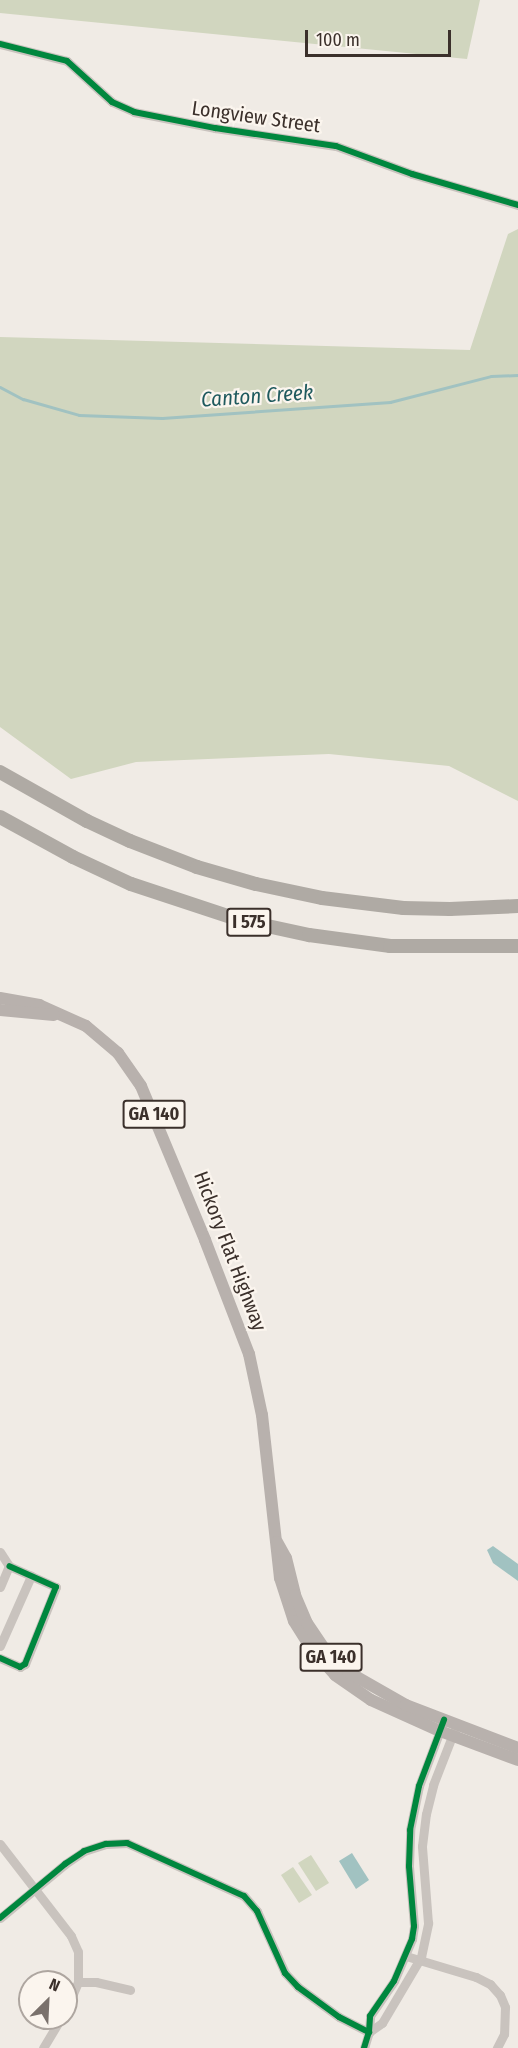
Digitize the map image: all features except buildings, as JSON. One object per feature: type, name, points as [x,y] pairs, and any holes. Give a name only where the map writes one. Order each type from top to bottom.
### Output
[{"type":"highway","name":"I 575","points":[[0,772],[87,821],[130,841],[206,870],[256,884],[322,898],[403,908],[450,909],[518,906]]},
{"type":"highway","name":"I 575","points":[[0,817],[102,871],[192,906],[240,920],[309,935],[390,946],[518,946]]},
{"type":"main road","name":"Hickory Flat Highway","points":[[0,998],[39,1005],[99,1035],[134,1073],[153,1113],[205,1240],[254,1371],[277,1541],[286,1558],[301,1609],[314,1635],[348,1672],[374,1689],[442,1726],[518,1748]]},
{"type":"main road","name":"Hickory Flat Highway","points":[[0,1010],[64,1016]]},
{"type":"main road","name":"Hickory Flat Highway","points":[[454,1730],[518,1760]]},
{"type":"street","name":"Longview Street","points":[[0,44],[67,61],[112,102],[134,112],[215,128],[336,146],[433,181],[518,205]]},
{"type":"street","points":[[0,1552],[9,1566],[56,1587],[25,1664],[20,1667],[0,1658]]},
{"type":"street","points":[[0,1587],[9,1566]]},
{"type":"street","points":[[0,1646],[31,1576]]},
{"type":"street","points":[[364,2048],[369,2032],[370,2016],[394,1981],[406,1956],[414,1926],[409,1866],[411,1823],[419,1786],[442,1726]]},
{"type":"street","points":[[369,2032],[382,2023],[419,1961],[428,1923],[422,1846],[426,1814],[433,1785],[454,1730]]},
{"type":"street","points":[[0,1918],[84,1851],[106,1844],[127,1843],[244,1896],[257,1911],[285,1973],[298,1987],[330,2011],[369,2032]]},
{"type":"street","points":[[0,1844],[71,1936],[78,1952],[78,1970]]},
{"type":"street","points":[[406,1956],[476,1977],[490,1984],[500,1995],[506,2019],[504,2034],[497,2048]]},
{"type":"street","points":[[78,1982],[96,1982],[130,1990]]},
{"type":"street","points":[[43,2048],[54,2030]]},
{"type":"green space","points":[[0,0],[480,0],[467,59],[0,13]]},
{"type":"green space","points":[[518,229],[518,801],[449,766],[329,754],[136,762],[71,779],[0,727],[0,337],[470,350],[508,234]]},
{"type":"green space","points":[[311,1855],[329,1883],[316,1891],[298,1863]]},
{"type":"green space","points":[[293,1867],[312,1895],[299,1903],[281,1875]]},
{"type":"water","points":[[493,1546],[518,1564],[518,1581],[493,1563],[487,1550]]},
{"type":"water","points":[[352,1853],[369,1880],[356,1889],[339,1861]]},
{"type":"waterway","name":"Canton Creek","points":[[0,387],[23,399],[79,415],[162,418],[390,402],[491,376],[518,375]]},
{"type":"cycle path","points":[[0,44],[67,61],[112,102],[134,112],[215,128],[336,146],[412,174],[518,205]]},
{"type":"cycle path","points":[[0,1658],[20,1667],[25,1664],[56,1587],[9,1566]]},
{"type":"cycle path","points":[[364,2048],[369,2032],[370,2016],[394,1981],[412,1939],[414,1926],[409,1866],[410,1830],[419,1786],[444,1720]]},
{"type":"cycle path","points":[[0,1918],[84,1851],[106,1844],[127,1843],[244,1896],[257,1911],[285,1973],[298,1987],[339,2017],[369,2032]]}]
